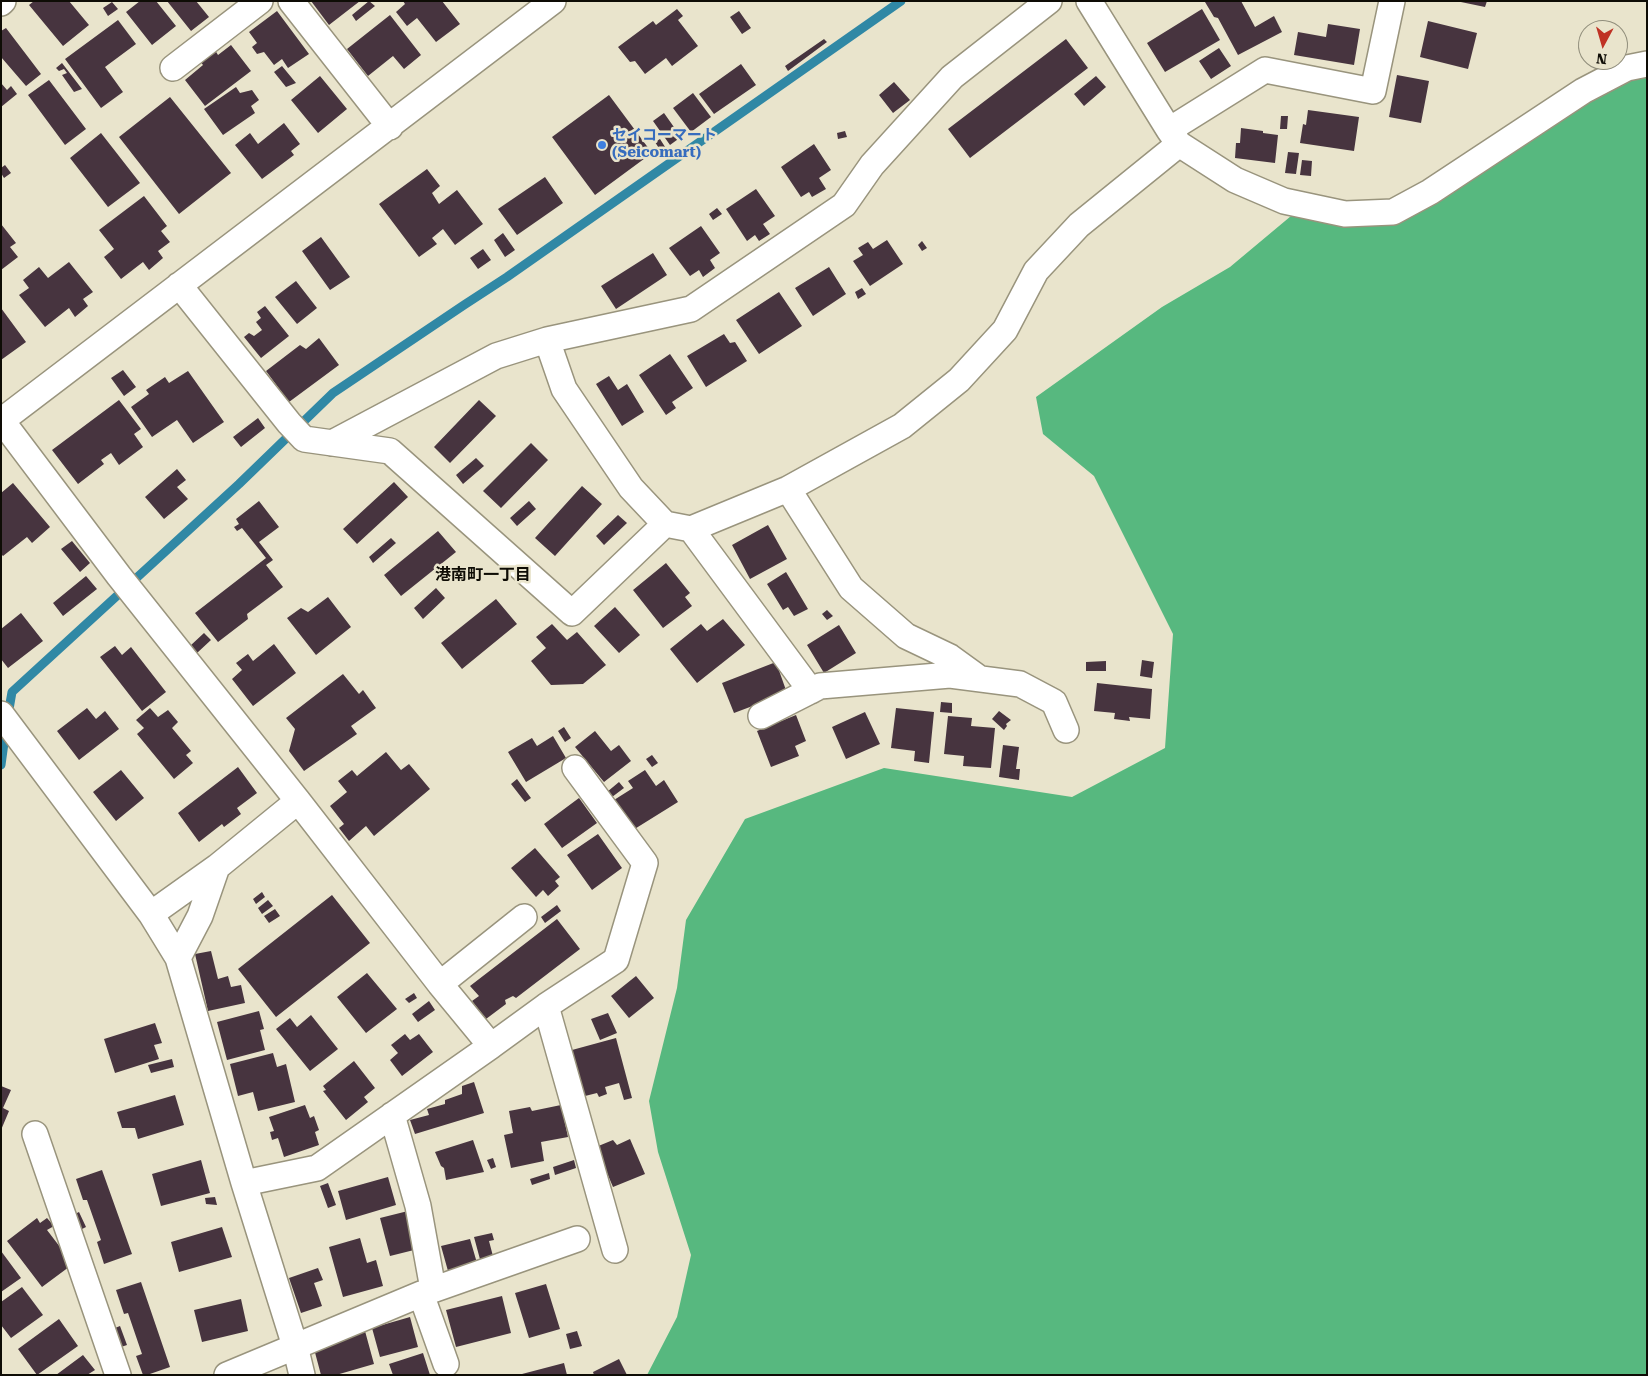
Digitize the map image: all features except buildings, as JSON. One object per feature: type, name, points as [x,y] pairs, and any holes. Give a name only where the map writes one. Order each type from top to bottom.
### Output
[{"type":"street","points":[[173,68],[260,1]]},
{"type":"street","points":[[291,1],[390,127]]},
{"type":"street","points":[[491,1046],[440,984],[127,585],[2,421],[553,1]]},
{"type":"street","points":[[332,442],[496,356],[547,340],[690,309],[844,205],[872,165],[952,76],[1049,1]]},
{"type":"street","points":[[1089,1],[1174,137],[1235,180],[1284,201],[1345,214],[1393,212],[1430,192],[1583,91],[1626,68],[1647,64]]},
{"type":"street","points":[[547,340],[564,389],[631,488],[665,524],[691,529],[788,490],[902,426],[959,380],[1005,330],[1036,271],[1079,226],[1174,137],[1265,70],[1373,91],[1392,1]]},
{"type":"street","points":[[179,285],[297,431],[332,442],[390,451],[572,613],[665,524]]},
{"type":"street","points":[[788,490],[851,588],[906,636],[950,657],[981,679]]},
{"type":"street","points":[[691,529],[811,690]]},
{"type":"street","points":[[761,716],[820,686],[950,675],[1020,684],[1054,702],[1066,730]]},
{"type":"street","points":[[8,721],[151,914],[178,958],[244,1184],[296,1346],[302,1375]]},
{"type":"street","points":[[244,1184],[317,1168],[546,1006],[616,960],[645,863],[575,768]]},
{"type":"street","points":[[151,914],[217,868],[298,801]]},
{"type":"street","points":[[178,958],[200,916],[217,868]]},
{"type":"street","points":[[440,984],[524,917]]},
{"type":"street","points":[[546,1006],[615,1250]]},
{"type":"street","points":[[392,1115],[418,1206],[427,1291],[446,1364]]},
{"type":"street","points":[[35,1134],[118,1375]]},
{"type":"street","points":[[227,1375],[427,1291],[577,1238]]},
{"type":"green space","points":[[1647,73],[1647,1375],[647,1375],[677,1317],[691,1255],[658,1152],[649,1101],[677,988],[686,920],[745,819],[884,768],[1072,797],[1165,748],[1173,634],[1094,476],[1043,434],[1036,397],[1162,307],[1230,267],[1291,216],[1369,224],[1628,74]]},
{"type":"waterway","points":[[8,715],[12,692],[239,484],[333,393],[507,277],[901,1]]},
{"type":"waterway","points":[[1,765],[6,728]]},
{"type":"place","name":"セイコーマート (Seicomart)","points":[[602,145]]},
{"type":"district","name":"港南町一丁目","points":[[483,575]]}]
